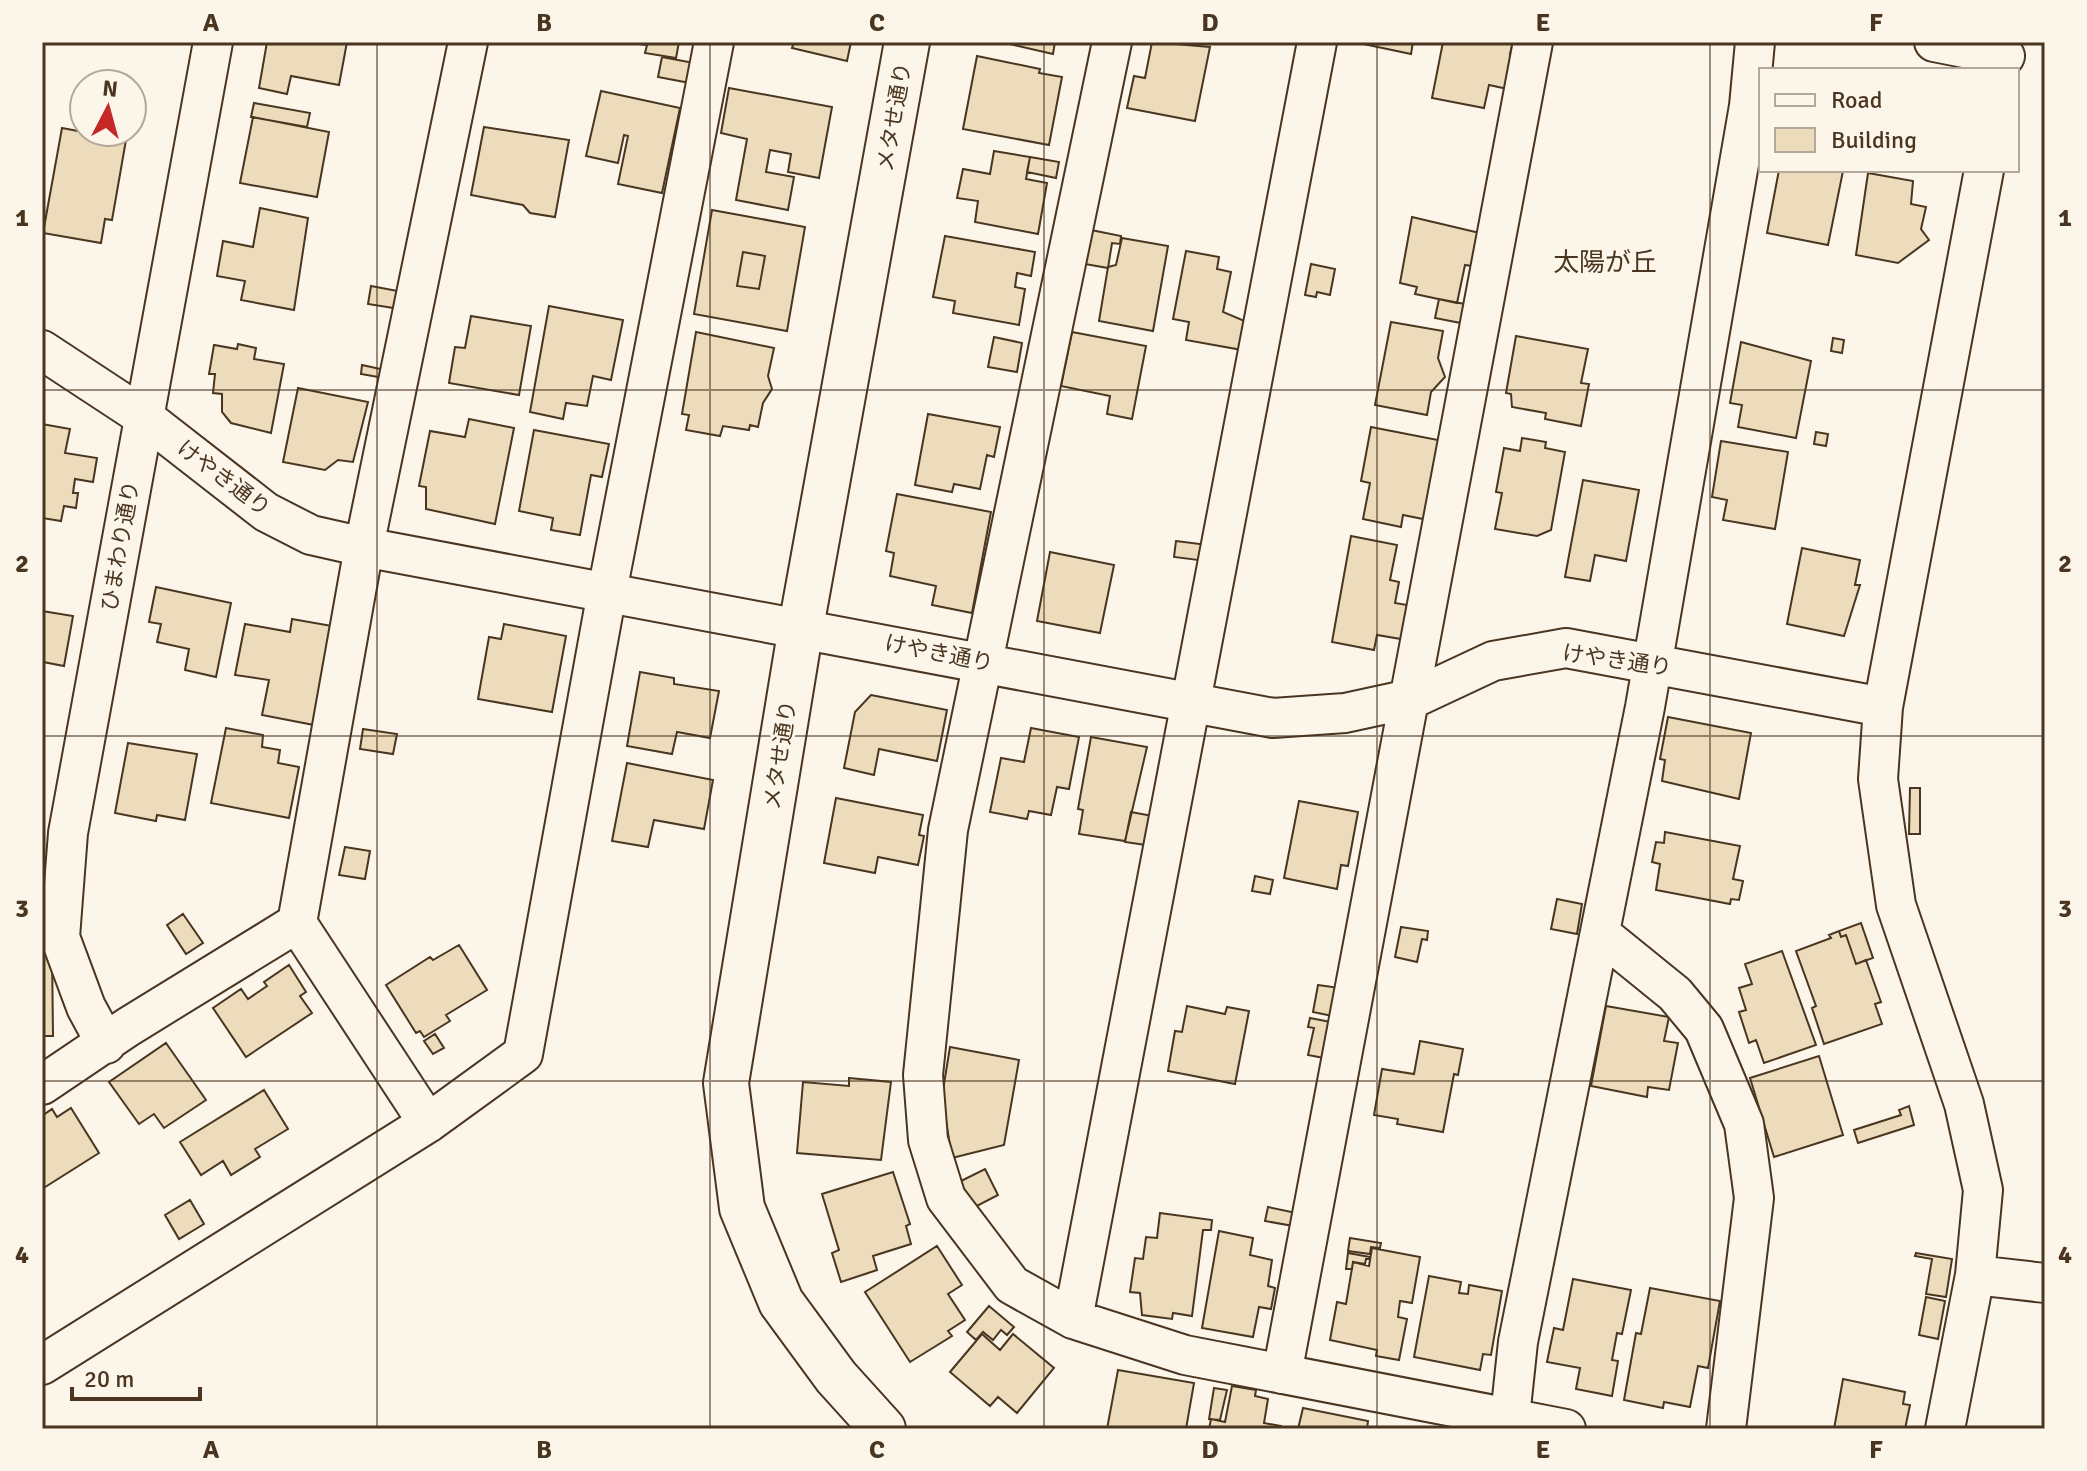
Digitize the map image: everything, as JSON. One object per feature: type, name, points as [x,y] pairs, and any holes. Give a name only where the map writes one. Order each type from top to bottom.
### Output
[{"type":"street","name":"ひまわり通り","points":[[106,1044],[86,1007],[60,937],[68,833],[213,42]]},
{"type":"street","points":[[428,1123],[297,923],[364,547],[468,42]]},
{"type":"street","points":[[42,1365],[428,1123],[523,1054],[607,592],[714,42]]},
{"type":"street","name":"メタせ通り","points":[[883,1429],[836,1377],[781,1302],[742,1208],[726,1083],[801,627],[907,42]]},
{"type":"street","points":[[1112,42],[982,661],[947,845],[923,1075],[928,1140],[946,1198],[1012,1285],[1073,1319],[1185,1355],[1566,1429]]},
{"type":"street","points":[[1073,1319],[1317,42]]},
{"type":"street","points":[[1282,1374],[1533,42]]},
{"type":"street","points":[[1510,1417],[1518,1342],[1653,664],[1749,106],[1755,42]]},
{"type":"street","points":[[1934,42],[2005,56]]},
{"type":"street","points":[[1945,1429],[1975,1275],[1983,1190],[1964,1104],[1896,905],[1878,779],[1883,707],[1984,172]]},
{"type":"street","name":"けやき通り","points":[[42,350],[144,417],[266,512],[311,535],[364,547],[982,661],[1190,705],[1273,718],[1345,713],[1409,699],[1493,661],[1566,648],[1883,707]]},
{"type":"street","points":[[42,1085],[297,923]]},
{"type":"street","points":[[1601,934],[1675,994],[1704,1029],[1744,1124],[1754,1198],[1726,1429]]},
{"type":"street","points":[[1975,1275],[2045,1283]]},
{"type":"building","points":[[267,42],[347,42],[339,85],[291,76],[287,94],[259,88]]},
{"type":"building","points":[[679,42],[676,58],[645,53],[647,45],[629,43]]},
{"type":"building","points":[[794,42],[851,42],[847,61],[792,48]]},
{"type":"building","points":[[1001,42],[1055,42],[1053,54]]},
{"type":"building","points":[[1152,42],[1210,47],[1195,121],[1127,108],[1134,76],[1145,78]]},
{"type":"building","points":[[1354,42],[1413,42],[1411,54]]},
{"type":"building","points":[[1443,42],[1513,42],[1510,54],[1518,56],[1512,90],[1489,85],[1484,108],[1432,98]]},
{"type":"building","points":[[977,56],[1040,69],[1039,73],[1062,77],[1049,145],[963,129]]},
{"type":"building","points":[[662,57],[694,63],[690,83],[658,77]]},
{"type":"building","points":[[729,88],[832,107],[819,178],[788,172],[791,154],[770,150],[766,172],[794,177],[788,210],[736,200],[747,139],[721,133]]},
{"type":"building","points":[[601,91],[680,108],[662,193],[618,184],[628,136],[624,135],[618,163],[586,156]]},
{"type":"building","points":[[254,103],[310,113],[307,127],[251,117]]},
{"type":"building","points":[[253,117],[329,132],[317,197],[240,183]]},
{"type":"building","points":[[484,127],[569,140],[555,217],[530,213],[523,205],[471,195]]},
{"type":"building","points":[[62,128],[68,129],[68,148],[125,148],[112,220],[105,219],[101,243],[43,233]]},
{"type":"building","points":[[994,151],[1030,157],[1026,179],[1047,183],[1038,234],[975,222],[978,201],[957,198],[963,169],[990,174]]},
{"type":"building","points":[[1030,157],[1059,162],[1056,178],[1027,172]]},
{"type":"building","points":[[1779,172],[1843,172],[1828,245],[1767,233]]},
{"type":"building","points":[[1868,173],[1913,181],[1911,204],[1926,207],[1921,229],[1929,240],[1898,263],[1856,255]]},
{"type":"building","points":[[260,208],[308,218],[294,310],[241,300],[245,281],[217,276],[223,241],[253,247]]},
{"type":"building","points":[[712,210],[805,227],[787,331],[694,314]]},
{"type":"building","points":[[1412,217],[1484,234],[1478,267],[1465,265],[1457,303],[1415,294],[1417,287],[1400,283]]},
{"type":"building","points":[[1091,230],[1121,236],[1120,244],[1112,243],[1108,268],[1085,264]]},
{"type":"building","points":[[945,236],[1035,252],[1031,276],[1017,273],[1015,287],[1025,289],[1019,325],[953,313],[955,301],[933,297]]},
{"type":"building","points":[[1122,238],[1168,246],[1153,331],[1099,321],[1108,267],[1116,265]]},
{"type":"building","points":[[1186,251],[1219,257],[1217,269],[1231,272],[1223,312],[1247,322],[1242,350],[1186,340],[1189,322],[1173,319]]},
{"type":"building","points":[[743,252],[765,256],[759,289],[737,286]]},
{"type":"building","points":[[1311,264],[1335,269],[1330,295],[1317,292],[1316,297],[1305,295]]},
{"type":"building","points":[[371,286],[403,292],[400,309],[368,304]]},
{"type":"building","points":[[1439,299],[1475,306],[1471,325],[1435,318]]},
{"type":"building","points":[[549,306],[623,320],[611,380],[593,376],[587,406],[566,403],[563,419],[530,412]]},
{"type":"building","points":[[471,316],[531,326],[519,395],[449,383],[455,347],[465,348]]},
{"type":"building","points":[[1391,322],[1443,331],[1438,358],[1445,377],[1431,392],[1427,415],[1375,405]]},
{"type":"building","points":[[696,332],[774,348],[768,376],[772,389],[763,403],[758,427],[750,425],[749,430],[723,426],[720,436],[686,430],[689,415],[682,414]]},
{"type":"building","points":[[1072,332],[1146,346],[1132,419],[1107,414],[1110,396],[1061,386]]},
{"type":"building","points":[[1516,336],[1588,349],[1581,383],[1589,384],[1581,426],[1545,419],[1546,413],[1512,407],[1511,394],[1506,393]]},
{"type":"building","points":[[994,337],[1022,343],[1017,372],[988,367]]},
{"type":"building","points":[[1833,338],[1844,340],[1842,353],[1831,351]]},
{"type":"building","points":[[1741,342],[1811,361],[1796,438],[1738,427],[1742,405],[1730,403]]},
{"type":"building","points":[[238,344],[256,348],[254,359],[284,364],[271,433],[231,423],[222,412],[222,394],[213,393],[215,374],[209,374],[214,345],[237,349]]},
{"type":"building","points":[[362,365],[385,370],[384,378],[361,374]]},
{"type":"building","points":[[298,388],[368,402],[353,462],[338,460],[325,470],[283,462]]},
{"type":"building","points":[[928,414],[1000,427],[994,457],[987,455],[980,489],[954,484],[952,492],[915,485]]},
{"type":"building","points":[[469,419],[514,428],[495,524],[426,509],[426,487],[419,486],[430,431],[465,437]]},
{"type":"building","points":[[42,424],[70,429],[65,453],[97,458],[93,482],[75,479],[73,493],[78,493],[76,508],[64,506],[61,521],[42,518]]},
{"type":"building","points":[[1371,427],[1443,441],[1428,520],[1403,515],[1401,527],[1363,519],[1370,483],[1361,481]]},
{"type":"building","points":[[534,430],[609,444],[602,477],[591,475],[580,535],[551,530],[553,518],[519,511]]},
{"type":"building","points":[[1816,432],[1828,434],[1826,446],[1814,444]]},
{"type":"building","points":[[1522,438],[1546,442],[1545,448],[1565,452],[1551,530],[1537,536],[1495,529],[1502,493],[1496,492],[1504,448],[1520,451]]},
{"type":"building","points":[[1721,441],[1788,452],[1775,529],[1723,520],[1727,500],[1712,497]]},
{"type":"building","points":[[1583,480],[1639,490],[1626,561],[1595,555],[1590,581],[1565,577]]},
{"type":"building","points":[[897,494],[991,512],[972,613],[932,605],[936,586],[890,576],[894,553],[886,551]]},
{"type":"building","points":[[1351,536],[1397,545],[1390,580],[1399,582],[1395,603],[1407,605],[1401,639],[1377,635],[1374,650],[1332,642]]},
{"type":"building","points":[[1176,541],[1208,545],[1206,561],[1174,557]]},
{"type":"building","points":[[1802,548],[1860,560],[1855,585],[1860,585],[1844,636],[1787,624]]},
{"type":"building","points":[[1050,552],[1114,565],[1100,633],[1037,621]]},
{"type":"building","points":[[156,587],[231,603],[216,677],[185,670],[189,649],[157,642],[161,624],[149,622]]},
{"type":"building","points":[[42,611],[73,616],[64,666],[43,662],[42,670]]},
{"type":"building","points":[[292,619],[332,626],[314,725],[262,715],[269,680],[235,675],[245,624],[290,632]]},
{"type":"building","points":[[504,624],[566,636],[552,712],[478,699],[489,637],[501,639]]},
{"type":"building","points":[[640,672],[674,678],[674,684],[719,691],[710,738],[677,732],[672,754],[627,746]]},
{"type":"building","points":[[871,695],[947,710],[937,761],[879,749],[874,775],[844,768],[855,712]]},
{"type":"building","points":[[1668,717],[1751,733],[1739,799],[1662,781],[1665,760],[1660,759]]},
{"type":"building","points":[[226,728],[263,735],[262,747],[280,750],[278,763],[299,767],[289,818],[211,803]]},
{"type":"building","points":[[1031,728],[1079,737],[1069,789],[1057,787],[1051,815],[1029,811],[1027,819],[990,812],[1001,758],[1024,762]]},
{"type":"building","points":[[363,729],[397,734],[393,754],[360,749]]},
{"type":"building","points":[[1091,737],[1147,747],[1125,841],[1079,834],[1083,810],[1078,809]]},
{"type":"building","points":[[128,743],[197,754],[185,820],[157,815],[156,821],[115,813]]},
{"type":"building","points":[[627,763],[713,780],[704,829],[654,820],[648,847],[612,841]]},
{"type":"building","points":[[1910,788],[1920,788],[1920,834],[1909,834]]},
{"type":"building","points":[[836,798],[923,815],[919,835],[924,836],[918,865],[878,857],[875,873],[824,863]]},
{"type":"building","points":[[1299,801],[1358,812],[1348,866],[1341,865],[1337,889],[1284,878]]},
{"type":"building","points":[[1131,812],[1158,817],[1153,846],[1125,842]]},
{"type":"building","points":[[1665,832],[1740,846],[1733,879],[1743,881],[1739,900],[1731,899],[1730,904],[1656,890],[1660,864],[1652,862],[1656,842],[1664,843]]},
{"type":"building","points":[[345,847],[370,851],[365,879],[339,875]]},
{"type":"building","points":[[1255,876],[1273,880],[1270,894],[1252,891]]},
{"type":"building","points":[[1557,899],[1582,904],[1577,934],[1551,929]]},
{"type":"building","points":[[183,914],[203,943],[186,954],[167,925]]},
{"type":"building","points":[[1861,923],[1873,958],[1856,964],[1846,935],[1841,937],[1839,931]]},
{"type":"building","points":[[1401,927],[1428,931],[1427,940],[1422,939],[1417,962],[1395,957]]},
{"type":"building","points":[[1839,931],[1841,937],[1846,935],[1856,964],[1866,960],[1881,1002],[1875,1004],[1882,1024],[1824,1044],[1812,1008],[1816,1006],[1796,951],[1831,938],[1829,935]]},
{"type":"building","points":[[459,945],[487,990],[446,1015],[450,1021],[424,1037],[420,1031],[416,1033],[386,985],[430,957],[433,960]]},
{"type":"building","points":[[42,951],[52,951],[53,1036],[42,1036]]},
{"type":"building","points":[[1782,951],[1816,1045],[1764,1063],[1756,1040],[1749,1043],[1739,1012],[1746,1010],[1739,988],[1752,984],[1745,964]]},
{"type":"building","points":[[289,965],[306,992],[300,996],[312,1013],[246,1057],[213,1008],[241,989],[248,999],[267,986],[264,982]]},
{"type":"building","points":[[1318,985],[1347,989],[1342,1018],[1313,1012]]},
{"type":"building","points":[[1187,1006],[1225,1014],[1227,1007],[1249,1011],[1235,1084],[1168,1071],[1175,1031],[1182,1032]]},
{"type":"building","points":[[1606,1006],[1669,1017],[1664,1041],[1678,1043],[1669,1090],[1648,1087],[1647,1097],[1591,1086]]},
{"type":"building","points":[[1310,1018],[1336,1023],[1329,1059],[1308,1055],[1314,1028],[1308,1027]]},
{"type":"building","points":[[435,1034],[444,1048],[433,1054],[424,1041]]},
{"type":"building","points":[[1420,1041],[1463,1049],[1458,1075],[1454,1074],[1443,1132],[1397,1124],[1398,1119],[1374,1115],[1382,1069],[1414,1074]]},
{"type":"building","points":[[166,1043],[206,1100],[164,1128],[154,1114],[139,1124],[109,1082]]},
{"type":"building","points":[[950,1047],[1019,1060],[1004,1145],[952,1158],[942,1096]]},
{"type":"building","points":[[1819,1056],[1843,1135],[1774,1157],[1750,1078]]},
{"type":"building","points":[[849,1078],[891,1082],[881,1160],[797,1153],[803,1082],[849,1086]]},
{"type":"building","points":[[264,1090],[288,1129],[255,1149],[260,1157],[231,1175],[223,1161],[201,1175],[180,1142]]},
{"type":"building","points":[[1909,1106],[1914,1125],[1858,1143],[1854,1130],[1901,1115],[1899,1110]]},
{"type":"building","points":[[71,1108],[99,1153],[42,1189],[42,1116],[52,1109],[57,1117]]},
{"type":"building","points":[[985,1169],[998,1195],[973,1208],[959,1182]]},
{"type":"building","points":[[893,1172],[910,1224],[906,1226],[911,1244],[873,1256],[877,1270],[841,1282],[832,1253],[839,1250],[822,1194]]},
{"type":"building","points":[[190,1200],[204,1224],[179,1239],[165,1215]]},
{"type":"building","points":[[1268,1207],[1301,1214],[1299,1227],[1265,1221]]},
{"type":"building","points":[[1160,1213],[1212,1220],[1211,1230],[1203,1230],[1192,1316],[1173,1313],[1172,1319],[1142,1315],[1140,1293],[1130,1292],[1135,1258],[1143,1259],[1146,1237],[1157,1238]]},
{"type":"building","points":[[1219,1231],[1253,1238],[1250,1255],[1272,1260],[1268,1286],[1275,1288],[1271,1309],[1259,1307],[1253,1337],[1202,1328]]},
{"type":"building","points":[[1350,1238],[1381,1243],[1380,1248],[1371,1247],[1370,1254],[1348,1251]]},
{"type":"building","points":[[937,1246],[962,1285],[948,1294],[965,1320],[948,1331],[952,1336],[910,1362],[865,1292]]},
{"type":"building","points":[[1372,1248],[1420,1257],[1412,1303],[1400,1301],[1398,1317],[1407,1319],[1399,1360],[1376,1356],[1377,1350],[1330,1340],[1337,1302],[1346,1304],[1353,1262],[1369,1266]]},
{"type":"building","points":[[1348,1253],[1370,1257],[1365,1264],[1353,1262],[1352,1269],[1346,1269]]},
{"type":"building","points":[[1916,1253],[1952,1259],[1946,1297],[1926,1294],[1932,1259],[1915,1256]]},
{"type":"building","points":[[1429,1276],[1461,1282],[1459,1293],[1468,1294],[1469,1285],[1502,1291],[1491,1355],[1483,1354],[1480,1370],[1414,1357]]},
{"type":"building","points":[[1573,1279],[1631,1290],[1622,1334],[1617,1333],[1612,1360],[1618,1361],[1612,1396],[1576,1389],[1580,1368],[1547,1362],[1554,1328],[1563,1330]]},
{"type":"building","points":[[1650,1288],[1720,1301],[1708,1368],[1698,1366],[1690,1407],[1664,1402],[1663,1408],[1624,1400],[1636,1333],[1641,1334]]},
{"type":"building","points":[[1926,1297],[1945,1301],[1938,1339],[1919,1335]]},
{"type":"building","points":[[989,1306],[1014,1327],[1007,1335],[1001,1330],[993,1340],[983,1332],[976,1340],[967,1332]]},
{"type":"building","points":[[982,1334],[1000,1350],[1013,1334],[1054,1368],[1017,1413],[998,1397],[990,1406],[950,1372]]},
{"type":"building","points":[[1118,1370],[1194,1383],[1186,1429],[1107,1429]]},
{"type":"building","points":[[1843,1379],[1905,1392],[1903,1404],[1910,1405],[1905,1429],[1834,1429]]},
{"type":"building","points":[[1232,1386],[1256,1390],[1255,1396],[1268,1399],[1264,1423],[1281,1426],[1280,1429],[1209,1429],[1211,1419],[1225,1422]]},
{"type":"building","points":[[1214,1388],[1227,1390],[1220,1420],[1209,1419]]},
{"type":"building","points":[[1303,1408],[1368,1421],[1367,1429],[1298,1429]]},
{"type":"district","name":"太陽が丘","points":[[1605,263]]}]
